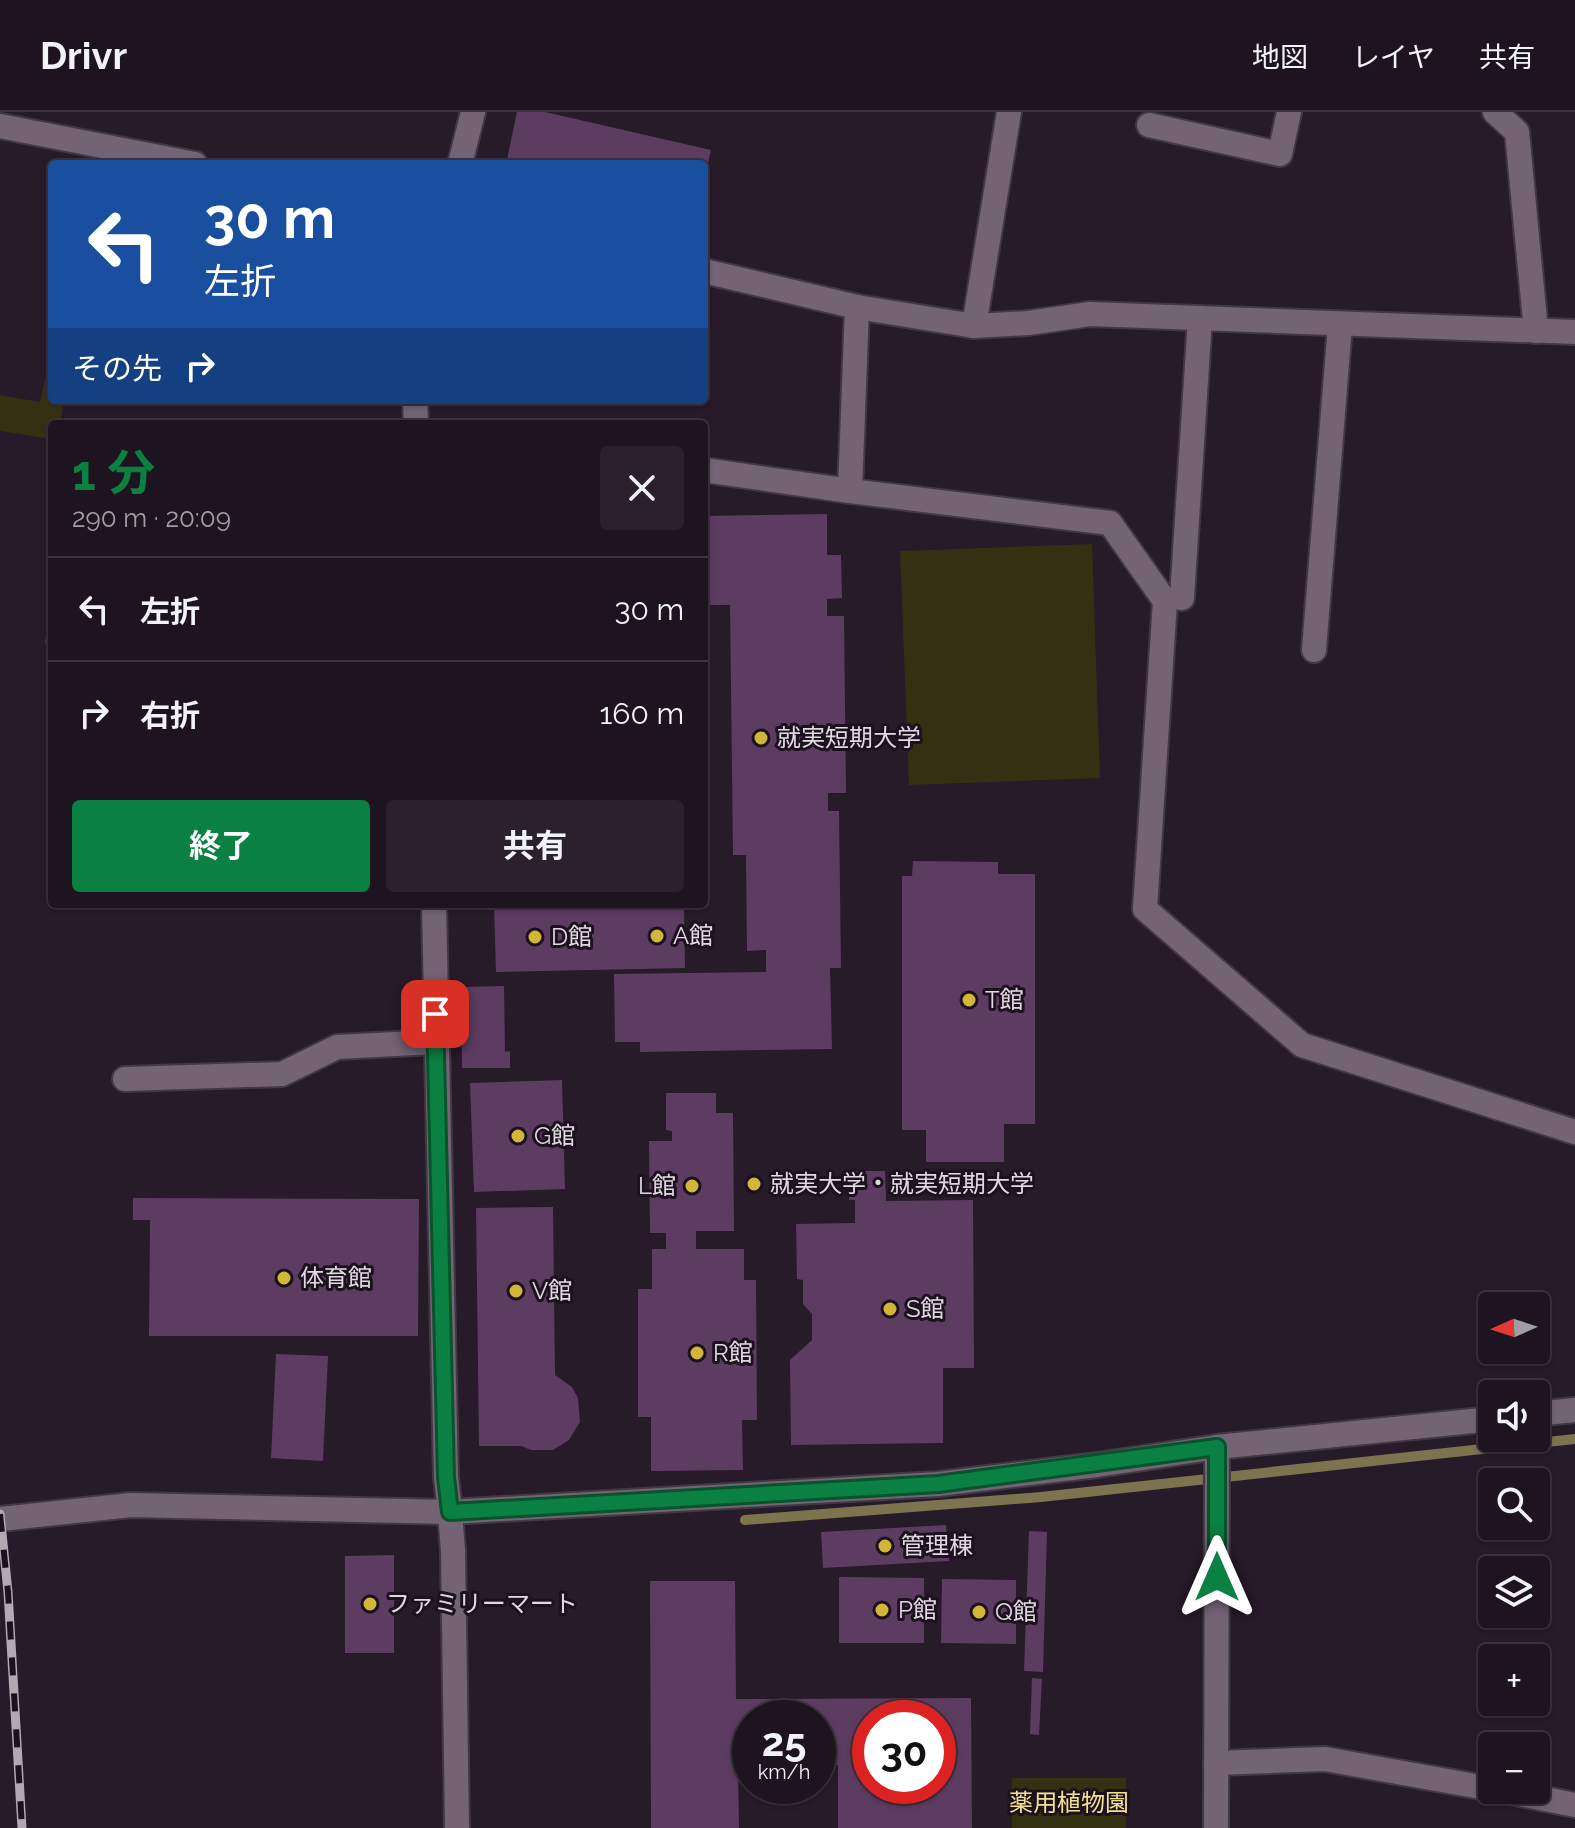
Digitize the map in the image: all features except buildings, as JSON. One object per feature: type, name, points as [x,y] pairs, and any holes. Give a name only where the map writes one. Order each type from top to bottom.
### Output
[{"type":"street","points":[[461,160],[473,112]]},
{"type":"street","points":[[974,326],[1009,112]]},
{"type":"street","points":[[1149,125],[1280,154],[1289,112]]},
{"type":"street","points":[[1495,112],[1520,122],[1536,331]]},
{"type":"street","points":[[0,126],[174,160]]},
{"type":"street","points":[[708,272],[857,307],[974,326],[1028,323],[1090,314],[1575,332]]},
{"type":"street","points":[[850,491],[857,307]]},
{"type":"street","points":[[1182,598],[1200,318]]},
{"type":"street","points":[[1314,650],[1340,325]]},
{"type":"street","points":[[708,471],[1110,523],[1165,601],[1145,909],[1302,1045],[1575,1132]]},
{"type":"street","points":[[434,908],[446,1477],[453,1551],[457,1828]]},
{"type":"street","points":[[125,1079],[282,1074],[337,1047],[435,1042]]},
{"type":"street","points":[[1550,1413],[1575,1410]]},
{"type":"street","points":[[0,1519],[131,1505],[450,1512],[938,1484],[1217,1447],[1478,1420]]},
{"type":"street","points":[[1216,1828],[1217,1447]]},
{"type":"street","points":[[1216,1763],[1325,1759],[1478,1786]]},
{"type":"street","points":[[1550,1799],[1575,1805]]},
{"type":"green space","points":[[48,365],[48,404],[63,404],[61,420],[48,420],[48,438],[0,431],[0,395],[40,402]]},
{"type":"green space","points":[[1092,544],[1100,778],[909,785],[900,551]]},
{"type":"green space","name":"薬用植物園","points":[[1012,1778],[1126,1778],[1126,1828],[1012,1828]]},
{"type":"waterway","points":[[745,1520],[1041,1497],[1575,1439]]},
{"type":"railway","points":[[0,1514],[8,1592],[22,1828]]},
{"type":"place","name":"就実短期大学","points":[[761,738]]},
{"type":"place","name":"A館","points":[[657,936]]},
{"type":"place","name":"D館","points":[[535,937]]},
{"type":"place","name":"T館","points":[[969,1000]]},
{"type":"place","name":"G館","points":[[518,1136]]},
{"type":"place","name":"就実大学・就実短期大学","points":[[754,1184]]},
{"type":"place","name":"L館","points":[[692,1186]]},
{"type":"place","name":"体育館","points":[[284,1278]]},
{"type":"place","name":"V館","points":[[516,1291]]},
{"type":"place","name":"S館","points":[[890,1309]]},
{"type":"place","name":"R館","points":[[697,1353]]},
{"type":"place","name":"管理棟","points":[[885,1546]]},
{"type":"place","name":"ファミリーマート","points":[[370,1604]]},
{"type":"place","name":"P館","points":[[882,1610]]},
{"type":"place","name":"Q館","points":[[979,1612]]},
{"type":"route","points":[[435,1014],[446,1477],[450,1512],[938,1484],[1217,1447],[1217,1577]]}]
